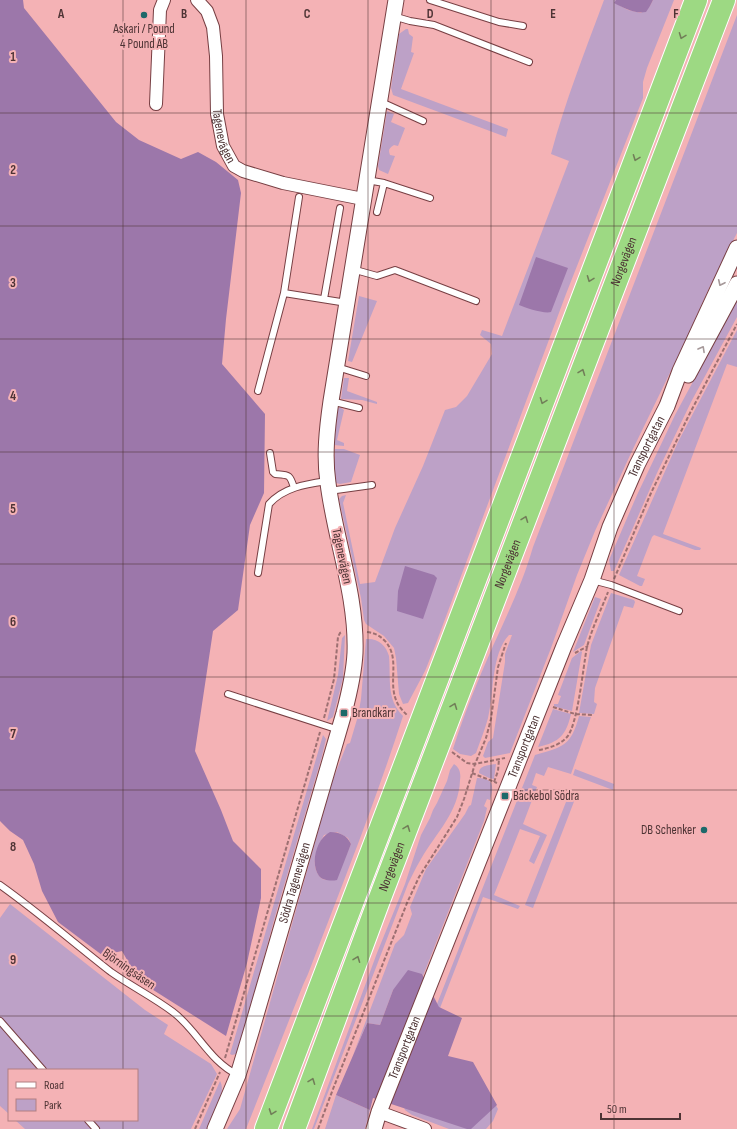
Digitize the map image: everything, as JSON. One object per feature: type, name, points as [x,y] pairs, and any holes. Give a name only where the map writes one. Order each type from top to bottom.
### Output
[{"type":"highway","name":"Norgevägen","points":[[266,1129],[305,1023],[696,0]]},
{"type":"highway","name":"Norgevägen","points":[[295,1125],[378,903],[724,0]]},
{"type":"street","points":[[156,104],[160,10],[164,0]]},
{"type":"street","name":"Tagenevägen","points":[[197,0],[207,11],[213,27],[216,56],[217,114],[223,146],[228,158],[234,166],[243,171],[283,183],[363,200]]},
{"type":"street","name":"Tagenevägen","points":[[354,632],[348,586],[328,486],[326,450],[352,269],[396,0]]},
{"type":"street","name":"Transportgatan","points":[[374,1129],[379,1112],[564,646],[592,580],[610,527],[667,406],[680,371],[737,248]]},
{"type":"street","name":"Transportgatan","points":[[667,406],[689,374],[737,284]]},
{"type":"street","name":"Södra Tagenevägen","points":[[215,1129],[238,1075],[350,692],[354,665],[354,632]]},
{"type":"street","points":[[379,1112],[425,1129]]},
{"type":"lane","points":[[430,0],[499,22],[523,26]]},
{"type":"lane","points":[[393,16],[434,26],[529,62]]},
{"type":"lane","points":[[379,102],[423,121]]},
{"type":"lane","points":[[366,180],[430,198]]},
{"type":"lane","points":[[377,212],[384,184]]},
{"type":"lane","points":[[258,391],[284,293],[299,197]]},
{"type":"lane","points":[[324,299],[340,208]]},
{"type":"lane","points":[[352,269],[377,276],[395,270],[476,301]]},
{"type":"lane","points":[[284,293],[347,303]]},
{"type":"lane","points":[[337,367],[366,376]]},
{"type":"lane","points":[[332,401],[360,408]]},
{"type":"lane","points":[[270,453],[273,472],[275,474],[289,476],[294,488]]},
{"type":"lane","points":[[258,573],[269,504],[274,498],[294,488],[312,483],[328,486],[372,485]]},
{"type":"lane","points":[[592,580],[611,585],[679,611]]},
{"type":"lane","points":[[228,694],[339,730]]},
{"type":"lane","name":"Björningsåsen","points":[[0,885],[113,973],[173,1012],[186,1024],[203,1045],[223,1065],[238,1075]]},
{"type":"lane","points":[[0,1021],[42,1069]]},
{"type":"lane","points":[[89,1121],[96,1129]]},
{"type":"path","points":[[539,750],[556,745],[567,737],[575,714],[590,640],[611,585],[654,486],[690,413],[737,324]]},
{"type":"path","points":[[195,1129],[223,1065],[322,724],[334,679],[338,637],[340,633],[373,633],[382,638],[388,645],[393,655],[395,699],[400,708],[408,717]]},
{"type":"path","points":[[318,1129],[407,903],[419,877],[457,817],[475,764],[484,743],[491,719],[498,667],[506,643]]},
{"type":"path","points":[[551,706],[575,714],[593,715]]},
{"type":"path","points":[[451,752],[467,763],[475,764],[507,758]]},
{"type":"path","points":[[494,782],[498,771],[499,759]]},
{"type":"path","points":[[472,773],[498,784]]},
{"type":"green space","points":[[604,0],[616,0],[615,3],[628,10],[641,13],[650,6],[653,0],[674,0],[647,68],[643,82],[643,98],[566,294],[435,646],[425,671],[408,703],[403,704],[399,694],[394,648],[384,636],[366,624],[364,620],[361,598],[339,499],[346,495],[343,503],[360,584],[375,582],[395,528],[423,466],[445,410],[456,407],[467,396],[492,354],[491,344],[480,335],[482,330],[502,336],[569,161],[551,154],[569,96]]},
{"type":"green space","points":[[737,15],[737,233],[710,286],[595,531],[510,753],[485,758],[483,756],[488,742],[493,738],[505,654],[512,635],[509,635],[503,643],[499,653],[496,663],[488,718],[476,753],[471,756],[460,754],[453,749],[467,710],[520,585],[533,547]]},
{"type":"green space","points":[[408,29],[409,34],[413,37],[411,52],[414,53],[401,89],[508,129],[506,137],[393,95],[391,88],[399,34]]},
{"type":"green space","points":[[387,111],[394,114],[391,122],[405,128],[398,146],[394,145],[389,149],[390,155],[395,156],[388,174],[379,170],[378,166]]},
{"type":"green space","points":[[359,296],[377,301],[352,362],[348,361]]},
{"type":"green space","points":[[737,300],[737,317],[691,402],[657,473],[614,571],[611,571],[609,560],[637,495],[675,415]]},
{"type":"green space","points":[[737,330],[737,367],[727,364],[663,534],[701,548],[700,550],[695,550],[654,535],[637,576],[645,579],[642,586],[640,586],[619,575],[678,442]]},
{"type":"green space","points":[[344,378],[349,378],[347,391],[377,402],[377,404],[362,400],[341,399]]},
{"type":"green space","points":[[340,407],[344,410],[337,440],[344,443],[344,446],[334,445],[338,409]]},
{"type":"green space","points":[[335,449],[344,449],[360,455],[351,482],[340,484],[336,483],[334,466]]},
{"type":"green space","points":[[611,593],[634,600],[635,602],[633,608],[624,606],[595,688],[594,702],[597,704],[594,714],[579,713],[591,645]]},
{"type":"green space","points":[[595,597],[601,599],[584,645],[573,652]]},
{"type":"green space","points":[[345,635],[343,678],[333,717],[327,721],[338,675],[342,638]]},
{"type":"green space","points":[[366,639],[370,639],[381,643],[388,652],[390,688],[394,703],[403,716],[345,878],[246,1129],[227,1129],[240,1109],[332,782],[347,744],[350,743],[358,716],[361,699]],"holes":[[[337,832],[348,838],[351,844],[335,880],[321,878],[315,867],[315,861],[317,850],[324,835]]]},
{"type":"green space","points":[[581,651],[572,711],[556,707],[554,704],[558,704],[561,696],[558,695],[572,658]]},
{"type":"green space","points":[[553,709],[571,714],[567,727],[557,740],[538,747]]},
{"type":"green space","points":[[579,716],[591,717],[571,774],[548,767],[544,776],[536,773],[532,785],[537,787],[523,824],[547,835],[534,864],[529,861],[540,836],[520,829],[494,895],[520,906],[518,909],[483,897],[426,1048],[483,1083],[498,1109],[493,1121],[486,1129],[449,1129],[412,1115],[405,1110],[402,1102],[435,1009],[535,755],[553,750],[564,744],[573,734]]},
{"type":"green space","points":[[323,735],[326,739],[322,756],[274,920],[239,1049],[236,1054],[232,1055],[230,1054]]},
{"type":"green space","points":[[454,764],[460,771],[459,792],[456,802],[446,822],[419,862],[408,884],[314,1129],[312,1129],[377,953],[405,884],[421,835]]},
{"type":"green space","points":[[496,764],[494,779],[479,773],[481,768]]},
{"type":"green space","points":[[575,769],[614,784],[613,790],[573,775]]},
{"type":"green space","points":[[477,778],[483,778],[490,781],[492,791],[490,800],[487,799],[484,806],[487,808],[484,821],[423,976],[422,974],[393,990],[380,1025],[367,1023],[353,1055],[395,944],[404,935],[412,914],[410,907],[426,869],[471,805]]},
{"type":"green space","points":[[568,797],[575,799],[533,908],[525,905]]},
{"type":"green space","points":[[10,904],[145,1010],[168,1025],[164,1034],[211,1064],[217,1074],[191,1129],[25,1129],[16,1121],[138,1121],[138,1069],[8,1069],[8,1113],[0,1106],[0,918]]},
{"type":"green space","points":[[220,1081],[222,1092],[216,1112],[207,1129],[199,1129]]},
{"type":"green space","points":[[336,1095],[370,1110],[365,1129],[325,1129]]},
{"type":"shaded area","points":[[0,0],[23,0],[24,8],[116,122],[139,140],[181,159],[198,152],[216,162],[238,180],[241,193],[222,364],[265,414],[264,493],[250,525],[238,610],[213,631],[195,751],[233,841],[261,869],[261,898],[247,963],[226,1036],[139,981],[122,951],[113,953],[110,961],[58,922],[42,891],[34,864],[23,840],[10,831],[0,821]]},
{"type":"shaded area","points":[[616,0],[653,0],[646,12],[642,12],[629,10],[622,7],[614,3]]},
{"type":"shaded area","points":[[536,257],[568,268],[551,312],[530,309],[519,305]]},
{"type":"shaded area","points":[[405,566],[434,575],[437,578],[423,619],[397,611],[398,591]]},
{"type":"shaded area","points":[[330,832],[342,835],[347,838],[351,844],[337,880],[321,878],[316,871],[315,865],[318,846],[325,835]]},
{"type":"shaded area","points":[[408,970],[422,974],[439,1007],[462,1018],[448,1056],[473,1062],[497,1105],[471,1129],[467,1129],[373,1098],[370,1110],[336,1095],[367,1023],[380,1025],[393,990]]},
{"type":"place","name":"Askari / Pound 4 Pound AB","points":[[144,15]]},
{"type":"place","name":"Brandkärr","points":[[344,713]]},
{"type":"place","name":"Bäckebol Södra","points":[[505,796]]},
{"type":"place","name":"DB Schenker","points":[[704,830]]}]
